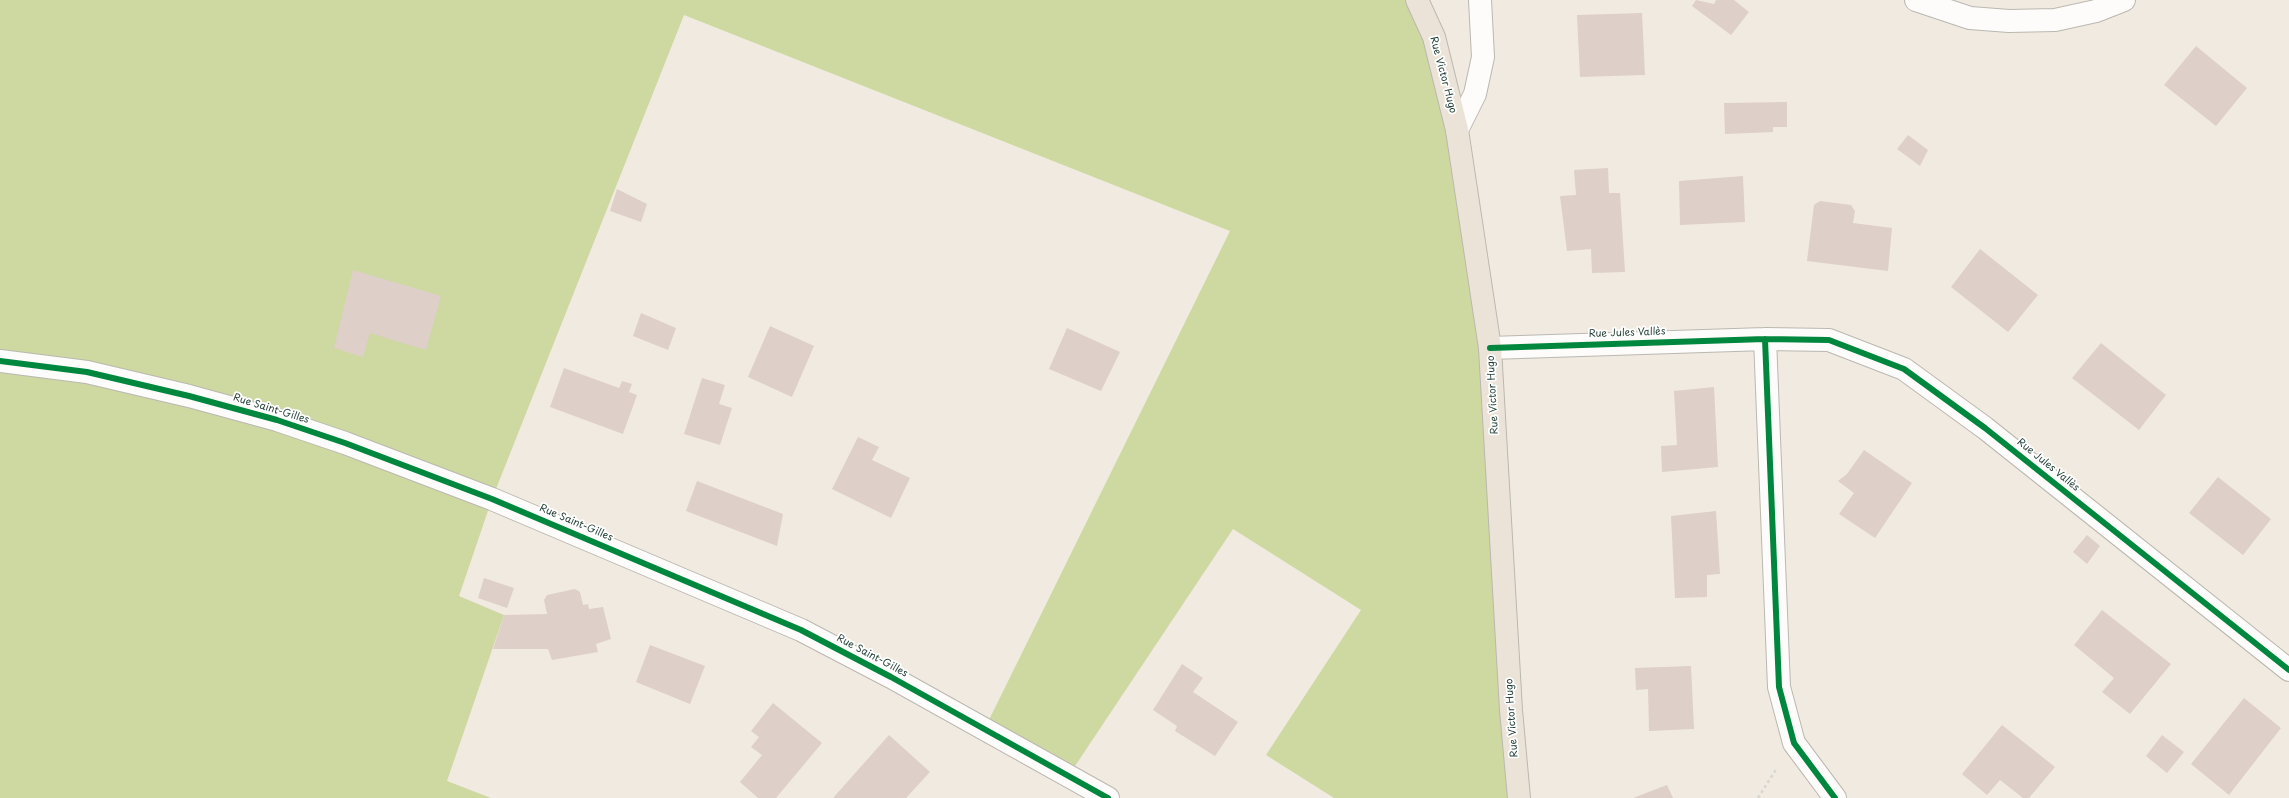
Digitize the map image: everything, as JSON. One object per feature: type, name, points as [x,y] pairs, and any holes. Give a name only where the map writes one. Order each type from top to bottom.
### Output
[{"type":"main road","name":"Rue Victor Hugo","points":[[1417,0],[1434,37],[1457,130],[1490,348],[1511,710],[1518,798]]},
{"type":"street","points":[[1457,130],[1475,94],[1483,57],[1480,0]]},
{"type":"street","points":[[1916,0],[1970,18],[2009,21],[2055,20],[2096,11],[2124,0]]},
{"type":"street","points":[[1765,339],[1779,687],[1794,743],[1834,798]]},
{"type":"street","name":"Rue Jules Vallès","points":[[1490,348],[1765,339],[1829,340],[1904,369],[1985,428],[2289,670]]},
{"type":"street","name":"Rue Saint-Gilles","points":[[0,361],[87,372],[189,396],[277,420],[345,443],[492,499],[801,630],[938,702],[1108,798]]},
{"type":"green space","points":[[0,0],[1417,0],[1434,37],[1490,348],[1519,798],[1334,798],[1266,755],[1361,610],[1233,529],[1069,775],[985,728],[1230,231],[684,15],[492,499],[459,596],[504,615],[447,781],[491,798],[0,798]]},
{"type":"building","points":[[1696,0],[1714,4],[1716,0],[1734,0],[1749,12],[1731,35],[1692,6]]},
{"type":"building","points":[[1642,13],[1645,75],[1580,77],[1577,15]]},
{"type":"building","points":[[2196,46],[2247,88],[2216,126],[2164,85]]},
{"type":"building","points":[[1787,102],[1787,127],[1773,127],[1773,132],[1725,134],[1724,103]]},
{"type":"building","points":[[1908,135],[1928,150],[1920,166],[1897,149]]},
{"type":"building","points":[[1608,168],[1609,193],[1620,193],[1625,272],[1592,273],[1591,249],[1567,251],[1560,196],[1576,195],[1574,170]]},
{"type":"building","points":[[1743,176],[1745,222],[1680,225],[1679,181]]},
{"type":"building","points":[[617,189],[647,204],[641,222],[610,211]]},
{"type":"building","points":[[1820,201],[1851,205],[1855,211],[1853,223],[1892,228],[1888,271],[1807,261],[1814,205]]},
{"type":"building","points":[[1980,249],[2038,295],[2008,332],[1951,287]]},
{"type":"building","points":[[353,270],[441,296],[426,350],[370,333],[363,357],[334,348]]},
{"type":"building","points":[[641,313],[676,328],[668,350],[633,336]]},
{"type":"building","points":[[770,326],[814,346],[792,397],[748,377]]},
{"type":"building","points":[[1067,328],[1120,352],[1101,391],[1049,369]]},
{"type":"building","points":[[2101,343],[2166,395],[2139,430],[2072,378]]},
{"type":"building","points":[[564,368],[619,388],[622,381],[632,384],[629,392],[637,395],[623,434],[550,407]]},
{"type":"building","points":[[702,378],[725,385],[719,404],[732,408],[720,445],[684,434]]},
{"type":"building","points":[[1714,387],[1718,467],[1662,472],[1661,446],[1677,445],[1674,391]]},
{"type":"building","points":[[858,437],[879,447],[872,460],[910,478],[891,518],[832,489]]},
{"type":"building","points":[[1864,450],[1912,483],[1875,538],[1839,514],[1854,493],[1838,481],[1847,474]]},
{"type":"building","points":[[2218,477],[2271,519],[2243,555],[2189,513]]},
{"type":"building","points":[[697,481],[783,514],[777,546],[686,511]]},
{"type":"building","points":[[1716,511],[1720,574],[1707,575],[1707,597],[1675,598],[1671,516]]},
{"type":"building","points":[[2087,535],[2100,546],[2087,564],[2073,552]]},
{"type":"building","points":[[484,578],[514,588],[507,608],[478,598]]},
{"type":"building","points":[[575,589],[580,592],[583,605],[588,604],[589,609],[603,607],[611,639],[596,644],[598,652],[552,660],[548,649],[493,649],[504,615],[547,614],[544,600],[547,595]]},
{"type":"building","points":[[2102,610],[2171,664],[2130,714],[2102,692],[2114,678],[2074,645]]},
{"type":"building","points":[[650,645],[705,666],[690,704],[636,682]]},
{"type":"building","points":[[1182,664],[1203,678],[1193,692],[1238,722],[1215,756],[1175,731],[1177,726],[1153,710]]},
{"type":"building","points":[[1691,666],[1694,729],[1649,731],[1648,689],[1636,690],[1635,668]]},
{"type":"building","points":[[2244,698],[2281,728],[2229,795],[2191,764]]},
{"type":"building","points":[[773,703],[822,743],[776,798],[758,798],[740,782],[762,755],[751,747],[759,737],[751,731]]},
{"type":"building","points":[[2002,725],[2055,767],[2029,798],[2023,798],[2000,780],[1987,795],[1962,774]]},
{"type":"building","points":[[889,735],[930,772],[906,798],[833,798]]},
{"type":"building","points":[[2162,735],[2184,752],[2167,773],[2146,756]]},
{"type":"building","points":[[1667,785],[1673,798],[1633,798]]},
{"type":"cycle path","points":[[1765,339],[1779,687],[1794,743],[1835,798]]},
{"type":"cycle path","points":[[1490,348],[1765,339],[1829,340],[1904,369],[1985,428],[2289,670]]},
{"type":"cycle path","points":[[0,361],[87,372],[189,396],[277,420],[345,443],[492,499],[801,630],[891,677],[1108,798]]}]
